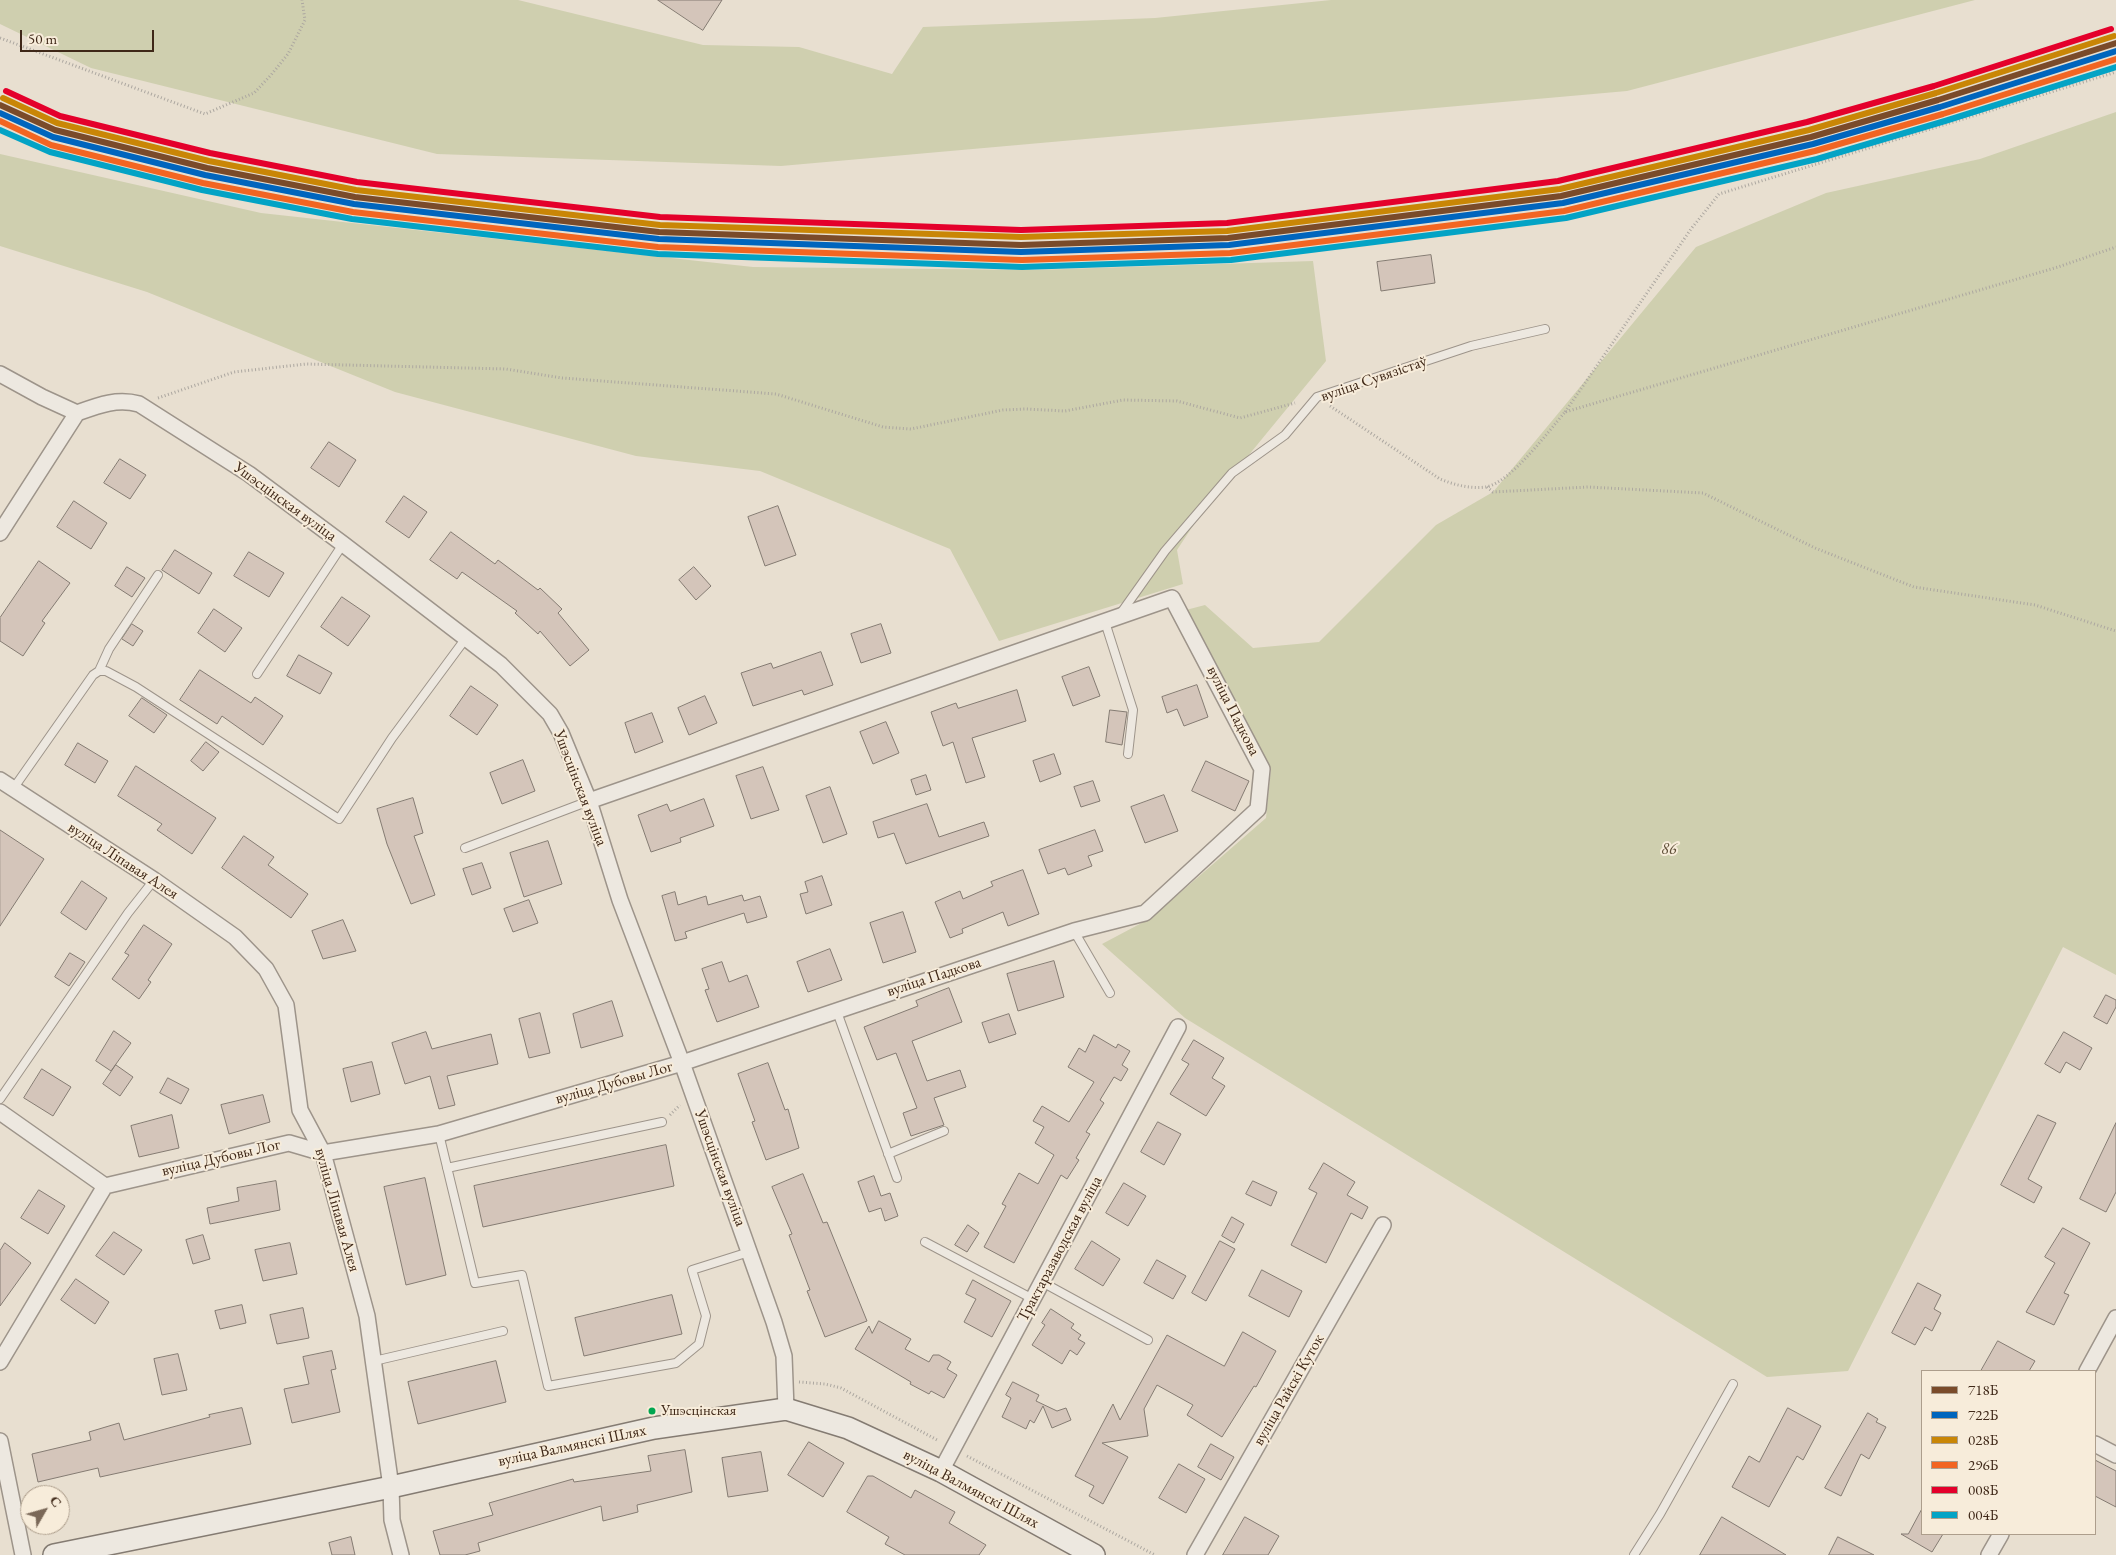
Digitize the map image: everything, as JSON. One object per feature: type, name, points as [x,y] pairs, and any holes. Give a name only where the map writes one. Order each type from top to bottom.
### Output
[{"type":"street","points":[[0,374],[42,397],[77,413],[0,533]]},
{"type":"street","name":"Ушэсцінская вуліца","points":[[77,413],[110,402],[128,401],[139,404],[249,474],[344,544],[501,665],[550,714],[561,733],[589,801],[620,900],[682,1063],[750,1252],[784,1356],[786,1409]]},
{"type":"street","name":"вуліца Падкова","points":[[589,801],[1172,598],[1262,769],[1258,809],[1145,913],[1074,931],[836,1009],[682,1063]]},
{"type":"street","name":"вуліца Ліпавая Алея","points":[[0,780],[154,880],[235,936],[266,969],[286,1005],[300,1110],[323,1153],[368,1316],[391,1487],[392,1520],[401,1555]]},
{"type":"street","name":"Трактаразаводская вуліца","points":[[941,1471],[1178,1027]]},
{"type":"street","name":"вуліца Дубовы Лог","points":[[104,1186],[289,1143],[323,1153],[439,1134],[682,1063]]},
{"type":"street","points":[[0,1112],[104,1186],[0,1362]]},
{"type":"street","name":"вуліца Райскі Куток","points":[[1195,1555],[1383,1225]]},
{"type":"street","points":[[2088,1370],[2116,1318]]},
{"type":"street","name":"вуліца Валмянскі Шлях","points":[[54,1555],[391,1487],[654,1428],[786,1409],[848,1428],[941,1471],[1094,1555]]},
{"type":"street","points":[[0,1441],[23,1555]]},
{"type":"street","points":[[2096,1445],[2116,1455]]},
{"type":"street","points":[[1989,1555],[2000,1535]]},
{"type":"lane","name":"вуліца Сувязістаў","points":[[1112,619],[1164,551],[1232,473],[1284,435],[1317,397],[1472,346],[1545,329]]},
{"type":"lane","points":[[257,674],[344,544]]},
{"type":"lane","points":[[13,789],[93,676],[99,671],[109,649],[158,575]]},
{"type":"lane","points":[[1112,619],[1133,710],[1128,754]]},
{"type":"lane","points":[[99,671],[106,671],[136,687],[338,819],[392,738],[466,638]]},
{"type":"lane","points":[[465,848],[589,801]]},
{"type":"lane","points":[[0,1099],[128,913],[154,880]]},
{"type":"lane","points":[[1074,931],[1110,993]]},
{"type":"lane","points":[[836,1009],[897,1178]]},
{"type":"lane","points":[[447,1168],[662,1122]]},
{"type":"lane","points":[[888,1154],[944,1131]]},
{"type":"lane","points":[[439,1134],[476,1284],[522,1275],[548,1386],[676,1363],[699,1344],[706,1316],[692,1270],[750,1252]]},
{"type":"lane","points":[[926,1242],[1033,1299]]},
{"type":"lane","points":[[1042,1282],[1148,1340]]},
{"type":"lane","points":[[374,1361],[504,1332]]},
{"type":"lane","points":[[1634,1555],[1660,1514],[1733,1384]]},
{"type":"path","points":[[0,38],[205,114],[254,94],[271,75],[288,54],[305,20],[302,0]]},
{"type":"path","points":[[139,404],[234,372],[306,364],[506,369],[562,378],[776,394],[884,427],[911,429],[1003,410],[1065,411],[1123,400],[1177,401],[1240,418],[1317,397],[1440,479],[1458,486],[1487,487],[1513,471],[1565,412],[1691,229],[1718,194],[2116,72]]},
{"type":"path","points":[[1565,412],[2048,270],[2116,247]]},
{"type":"path","points":[[1487,487],[1493,492],[1588,487],[1703,493],[1815,548],[1914,587],[2035,606],[2116,631]]},
{"type":"path","points":[[662,1122],[693,1093]]},
{"type":"path","points":[[784,1380],[825,1384],[841,1388],[1155,1555]]},
{"type":"green space","points":[[0,0],[518,0],[703,45],[799,47],[892,74],[923,27],[1155,18],[1331,0],[1975,0],[1627,91],[781,166],[437,154],[91,68],[0,24]]},
{"type":"green space","name":"86","points":[[2116,112],[2116,975],[2063,947],[1848,1371],[1767,1377],[1185,1018],[1102,944],[1151,918],[1266,818],[1271,769],[1186,610],[1205,605],[1253,648],[1319,642],[1436,525],[1493,492],[1696,247],[1826,193],[1980,159]]},
{"type":"green space","points":[[0,154],[261,213],[753,267],[1034,270],[1313,261],[1326,361],[1202,512],[1177,550],[1183,584],[999,641],[950,549],[760,471],[636,456],[395,392],[147,292],[0,246]]},
{"type":"building","points":[[658,0],[722,0],[703,30]]},
{"type":"building","points":[[1431,255],[1435,283],[1381,291],[1377,262]]},
{"type":"building","points":[[329,442],[356,460],[339,487],[311,468]]},
{"type":"building","points":[[120,459],[146,475],[130,499],[104,483]]},
{"type":"building","points":[[404,496],[427,512],[409,538],[386,522]]},
{"type":"building","points":[[74,501],[107,523],[91,549],[57,527]]},
{"type":"building","points":[[778,506],[796,555],[765,566],[748,517]]},
{"type":"building","points":[[451,532],[495,564],[498,560],[538,590],[540,588],[562,609],[558,613],[589,650],[570,666],[540,631],[538,634],[515,613],[517,611],[462,572],[457,579],[430,560]]},
{"type":"building","points":[[175,550],[212,573],[199,594],[162,570]]},
{"type":"building","points":[[249,552],[284,573],[269,597],[234,576]]},
{"type":"building","points":[[39,561],[70,583],[42,621],[45,623],[23,656],[0,641],[0,618]]},
{"type":"building","points":[[127,567],[145,578],[132,597],[115,586]]},
{"type":"building","points":[[694,567],[711,586],[696,600],[679,580]]},
{"type":"building","points":[[342,597],[370,616],[348,646],[321,627]]},
{"type":"building","points":[[214,609],[242,628],[225,652],[198,633]]},
{"type":"building","points":[[132,624],[143,631],[133,646],[122,639]]},
{"type":"building","points":[[881,624],[891,653],[861,663],[851,634]]},
{"type":"building","points":[[821,652],[833,685],[804,695],[802,690],[753,706],[741,673],[771,663],[773,668]]},
{"type":"building","points":[[299,655],[332,673],[320,694],[287,676]]},
{"type":"building","points":[[1089,667],[1100,696],[1073,706],[1062,677]]},
{"type":"building","points":[[200,670],[251,703],[255,697],[283,716],[263,745],[222,716],[217,724],[180,700]]},
{"type":"building","points":[[1197,685],[1208,717],[1184,726],[1177,709],[1167,713],[1162,697]]},
{"type":"building","points":[[471,686],[498,705],[477,735],[450,716]]},
{"type":"building","points":[[1017,690],[1026,721],[972,738],[985,777],[966,783],[953,742],[943,746],[931,712],[956,703],[958,708]]},
{"type":"building","points":[[705,696],[717,723],[689,735],[678,708]]},
{"type":"building","points":[[142,698],[167,715],[154,733],[129,716]]},
{"type":"building","points":[[1110,710],[1127,712],[1122,745],[1106,742]]},
{"type":"building","points":[[652,713],[663,742],[635,753],[625,723]]},
{"type":"building","points":[[886,722],[899,753],[873,764],[860,732]]},
{"type":"building","points":[[206,742],[219,752],[203,771],[191,761]]},
{"type":"building","points":[[78,743],[108,761],[95,783],[65,765]]},
{"type":"building","points":[[1054,754],[1061,774],[1040,782],[1033,761]]},
{"type":"building","points":[[523,760],[535,791],[502,804],[490,773]]},
{"type":"building","points":[[1206,761],[1249,781],[1235,811],[1192,791]]},
{"type":"building","points":[[136,766],[216,818],[192,854],[157,830],[162,824],[118,796]]},
{"type":"building","points":[[763,767],[779,810],[751,819],[736,776]]},
{"type":"building","points":[[926,775],[931,790],[916,795],[911,780]]},
{"type":"building","points":[[1093,781],[1100,801],[1081,807],[1074,787]]},
{"type":"building","points":[[830,787],[847,834],[823,843],[806,796]]},
{"type":"building","points":[[1164,795],[1178,831],[1145,843],[1131,807]]},
{"type":"building","points":[[413,798],[423,833],[414,836],[435,895],[411,904],[387,844],[377,809]]},
{"type":"building","points":[[704,799],[714,826],[680,838],[681,842],[651,852],[638,815],[667,804],[670,811]]},
{"type":"building","points":[[927,804],[939,837],[984,822],[989,836],[906,864],[894,833],[878,838],[873,822]]},
{"type":"building","points":[[0,830],[44,859],[0,926]]},
{"type":"building","points":[[1095,830],[1103,851],[1088,856],[1092,866],[1068,875],[1065,868],[1048,874],[1039,850]]},
{"type":"building","points":[[244,836],[274,857],[268,865],[308,894],[291,918],[222,868]]},
{"type":"building","points":[[548,841],[562,884],[524,897],[510,853]]},
{"type":"building","points":[[482,863],[491,888],[472,895],[463,869]]},
{"type":"building","points":[[1023,870],[1039,914],[1008,926],[1003,912],[962,929],[963,933],[950,938],[935,902],[960,891],[963,899],[993,886],[991,882]]},
{"type":"building","points":[[822,876],[832,905],[806,914],[800,894],[808,892],[805,882]]},
{"type":"building","points":[[82,881],[107,898],[86,930],[61,913]]},
{"type":"building","points":[[675,892],[678,905],[706,896],[708,905],[742,895],[744,901],[760,896],[767,917],[747,923],[744,913],[685,932],[687,938],[675,941],[662,896]]},
{"type":"building","points":[[529,900],[538,923],[513,932],[504,909]]},
{"type":"building","points":[[903,912],[916,952],[883,963],[870,923]]},
{"type":"building","points":[[343,920],[356,951],[323,959],[312,931]]},
{"type":"building","points":[[144,925],[172,944],[148,980],[151,982],[139,999],[112,979],[129,955],[125,953]]},
{"type":"building","points":[[830,949],[842,980],[808,992],[797,962]]},
{"type":"building","points":[[70,953],[85,962],[69,986],[55,977]]},
{"type":"building","points":[[1054,961],[1064,997],[1018,1011],[1007,974]]},
{"type":"building","points":[[722,962],[729,982],[747,975],[759,1007],[717,1022],[705,990],[709,989],[702,969]]},
{"type":"building","points":[[949,988],[962,1022],[912,1041],[927,1081],[960,1070],[966,1087],[934,1098],[944,1125],[911,1136],[903,1113],[917,1108],[896,1053],[877,1060],[864,1027],[918,1006],[916,1001]]},
{"type":"building","points":[[2106,995],[2116,1000],[2116,1007],[2107,1024],[2094,1017]]},
{"type":"building","points":[[612,1001],[623,1036],[581,1048],[573,1014]]},
{"type":"building","points":[[540,1013],[550,1053],[529,1058],[519,1019]]},
{"type":"building","points":[[1009,1014],[1016,1034],[989,1043],[982,1023]]},
{"type":"building","points":[[114,1031],[131,1043],[111,1071],[96,1061]]},
{"type":"building","points":[[426,1032],[432,1049],[491,1034],[498,1064],[447,1076],[455,1105],[439,1109],[430,1076],[405,1084],[392,1043]]},
{"type":"building","points":[[2064,1032],[2092,1048],[2080,1070],[2066,1062],[2060,1073],[2045,1064]]},
{"type":"building","points":[[1094,1035],[1116,1048],[1118,1044],[1130,1051],[1122,1065],[1128,1069],[1121,1081],[1114,1077],[1100,1100],[1104,1103],[1086,1132],[1090,1134],[1076,1158],[1079,1160],[1067,1179],[1061,1175],[1014,1263],[984,1247],[1006,1206],[1002,1204],[1019,1173],[1038,1184],[1054,1155],[1035,1143],[1044,1127],[1033,1121],[1042,1106],[1069,1122],[1094,1082],[1068,1067],[1079,1048],[1085,1052]]},
{"type":"building","points":[[1194,1040],[1224,1058],[1212,1078],[1225,1086],[1206,1116],[1170,1094],[1189,1064],[1182,1060]]},
{"type":"building","points":[[372,1062],[380,1094],[351,1102],[343,1069]]},
{"type":"building","points":[[768,1063],[785,1110],[788,1109],[799,1148],[766,1160],[752,1122],[755,1121],[738,1074]]},
{"type":"building","points":[[116,1065],[133,1077],[120,1096],[103,1084]]},
{"type":"building","points":[[42,1069],[71,1087],[53,1116],[24,1098]]},
{"type":"building","points":[[168,1078],[189,1089],[181,1104],[160,1093]]},
{"type":"building","points":[[263,1095],[270,1122],[229,1134],[221,1105]]},
{"type":"building","points":[[172,1115],[179,1148],[139,1157],[131,1126]]},
{"type":"building","points":[[2038,1115],[2056,1123],[2028,1179],[2042,1187],[2034,1203],[2001,1185]]},
{"type":"building","points":[[1158,1122],[1181,1134],[1164,1165],[1141,1152]]},
{"type":"building","points":[[2116,1123],[2116,1192],[2106,1212],[2080,1199]]},
{"type":"building","points":[[666,1145],[674,1186],[483,1227],[474,1186]]},
{"type":"building","points":[[1324,1163],[1355,1182],[1347,1195],[1368,1207],[1362,1219],[1351,1213],[1326,1263],[1291,1245],[1317,1193],[1309,1189]]},
{"type":"building","points":[[803,1174],[823,1223],[827,1222],[867,1321],[825,1337],[807,1291],[810,1290],[789,1235],[792,1234],[772,1187]]},
{"type":"building","points":[[874,1176],[881,1196],[890,1193],[898,1216],[885,1221],[881,1208],[869,1212],[858,1182]]},
{"type":"building","points":[[425,1178],[446,1275],[406,1285],[384,1187]]},
{"type":"building","points":[[276,1181],[280,1210],[210,1224],[207,1208],[239,1201],[237,1188]]},
{"type":"building","points":[[1253,1181],[1277,1192],[1271,1206],[1246,1194]]},
{"type":"building","points":[[1124,1183],[1146,1196],[1128,1226],[1106,1213]]},
{"type":"building","points":[[39,1190],[65,1206],[48,1234],[21,1218]]},
{"type":"building","points":[[1232,1217],[1244,1224],[1234,1243],[1222,1236]]},
{"type":"building","points":[[968,1225],[979,1233],[967,1252],[955,1245]]},
{"type":"building","points":[[2063,1228],[2090,1243],[2064,1293],[2069,1295],[2054,1325],[2026,1312],[2055,1263],[2045,1257]]},
{"type":"building","points":[[114,1232],[142,1250],[124,1275],[96,1256]]},
{"type":"building","points":[[203,1235],[210,1259],[193,1264],[186,1240]]},
{"type":"building","points":[[1092,1241],[1120,1259],[1103,1286],[1075,1269]]},
{"type":"building","points":[[1220,1241],[1235,1249],[1206,1301],[1192,1293]]},
{"type":"building","points":[[5,1243],[31,1263],[0,1306],[0,1251]]},
{"type":"building","points":[[290,1243],[297,1274],[263,1281],[255,1250]]},
{"type":"building","points":[[1157,1260],[1186,1276],[1173,1299],[1144,1283]]},
{"type":"building","points":[[1262,1270],[1302,1291],[1289,1317],[1249,1296]]},
{"type":"building","points":[[76,1279],[109,1302],[95,1324],[61,1300]]},
{"type":"building","points":[[973,1280],[1011,1301],[992,1337],[964,1322],[976,1299],[966,1294]]},
{"type":"building","points":[[1918,1283],[1941,1295],[1934,1309],[1941,1313],[1932,1331],[1925,1327],[1915,1345],[1892,1333]]},
{"type":"building","points":[[672,1295],[682,1334],[584,1356],[575,1318]]},
{"type":"building","points":[[242,1305],[246,1323],[220,1329],[215,1311]]},
{"type":"building","points":[[303,1308],[309,1338],[277,1344],[270,1315]]},
{"type":"building","points":[[1051,1309],[1074,1324],[1071,1328],[1081,1335],[1078,1339],[1085,1343],[1077,1355],[1070,1350],[1062,1364],[1032,1345],[1045,1325],[1042,1323]]},
{"type":"building","points":[[879,1321],[911,1339],[905,1349],[929,1362],[933,1355],[939,1355],[951,1362],[947,1369],[957,1375],[944,1398],[931,1391],[929,1394],[910,1384],[911,1382],[855,1349],[869,1326],[872,1333]]},
{"type":"building","points":[[1243,1332],[1276,1351],[1256,1387],[1254,1386],[1222,1437],[1187,1415],[1193,1405],[1157,1385],[1144,1409],[1148,1436],[1102,1443],[1128,1457],[1103,1504],[1089,1496],[1094,1486],[1075,1476],[1113,1404],[1120,1420],[1167,1335],[1224,1366]]},
{"type":"building","points":[[1998,1341],[2035,1361],[2030,1370],[1982,1370]]},
{"type":"building","points":[[332,1351],[336,1369],[331,1370],[340,1412],[292,1423],[284,1389],[309,1384],[303,1357]]},
{"type":"building","points":[[178,1354],[187,1390],[162,1395],[154,1359]]},
{"type":"building","points":[[496,1361],[506,1402],[418,1424],[408,1382]]},
{"type":"building","points":[[1013,1382],[1039,1395],[1036,1401],[1057,1411],[1066,1408],[1071,1420],[1052,1428],[1043,1406],[1034,1423],[1030,1420],[1026,1429],[1002,1417],[1011,1398],[1006,1395]]},
{"type":"building","points":[[242,1408],[251,1444],[100,1477],[98,1468],[38,1482],[32,1454],[91,1440],[89,1432],[119,1423],[124,1440],[210,1417],[209,1415]]},
{"type":"building","points":[[1788,1408],[1821,1426],[1803,1460],[1797,1456],[1769,1507],[1732,1487],[1749,1456],[1759,1462]]},
{"type":"building","points":[[1868,1413],[1878,1419],[1876,1422],[1886,1427],[1869,1459],[1861,1454],[1841,1496],[1825,1488]]},
{"type":"building","points":[[809,1442],[844,1463],[823,1497],[788,1475]]},
{"type":"building","points":[[1211,1444],[1234,1457],[1221,1480],[1198,1467]]},
{"type":"building","points":[[685,1450],[692,1492],[637,1505],[638,1512],[603,1521],[601,1506],[478,1543],[480,1551],[465,1555],[440,1555],[433,1531],[493,1515],[489,1503],[573,1479],[574,1482],[651,1471],[648,1456]]},
{"type":"building","points":[[761,1452],[768,1491],[728,1497],[722,1458]]},
{"type":"building","points":[[2096,1461],[2116,1471],[2116,1507],[2096,1497]]},
{"type":"building","points":[[1179,1464],[1205,1479],[1186,1513],[1159,1498]]},
{"type":"building","points":[[868,1476],[873,1476],[911,1498],[915,1490],[955,1512],[949,1523],[986,1545],[979,1555],[905,1555],[885,1544],[889,1537],[847,1512]]},
{"type":"building","points":[[1921,1511],[1921,1535],[1942,1535],[1932,1552],[1901,1534],[1908,1534]]},
{"type":"building","points":[[1245,1517],[1279,1536],[1268,1555],[1223,1555]]},
{"type":"building","points":[[1722,1517],[1786,1555],[1700,1555]]},
{"type":"building","points":[[351,1537],[355,1555],[332,1555],[329,1543]]},
{"type":"building","points":[[1838,1537],[1874,1555],[1829,1555]]},
{"type":"transit line","name":"008Б","points":[[6,91],[60,116],[210,153],[357,182],[660,217],[1021,230],[1227,223],[1558,181],[1807,122],[1934,86],[2111,29]]},
{"type":"transit line","name":"028Б","points":[[3,98],[57,123],[209,161],[356,190],[660,225],[1021,237],[1227,231],[1560,189],[1809,130],[1936,93],[2114,36]]},
{"type":"transit line","name":"718Б","points":[[0,105],[55,130],[207,168],[355,197],[659,232],[1021,245],[1228,238],[1561,196],[1811,137],[1938,100],[2116,43]]},
{"type":"transit line","name":"722Б","points":[[0,113],[53,137],[205,175],[354,204],[659,239],[1021,252],[1229,245],[1563,203],[1813,144],[1940,107],[2116,51]]},
{"type":"transit line","name":"296Б","points":[[0,121],[51,145],[203,183],[353,212],[658,247],[1022,260],[1230,253],[1564,211],[1815,151],[1943,114],[2116,59]]},
{"type":"transit line","name":"004Б","points":[[0,130],[50,152],[202,190],[352,219],[658,254],[1022,267],[1231,260],[1566,218],[1817,159],[2116,67]]},
{"type":"place","name":"Ушэсцінская","points":[[652,1411]]}]
